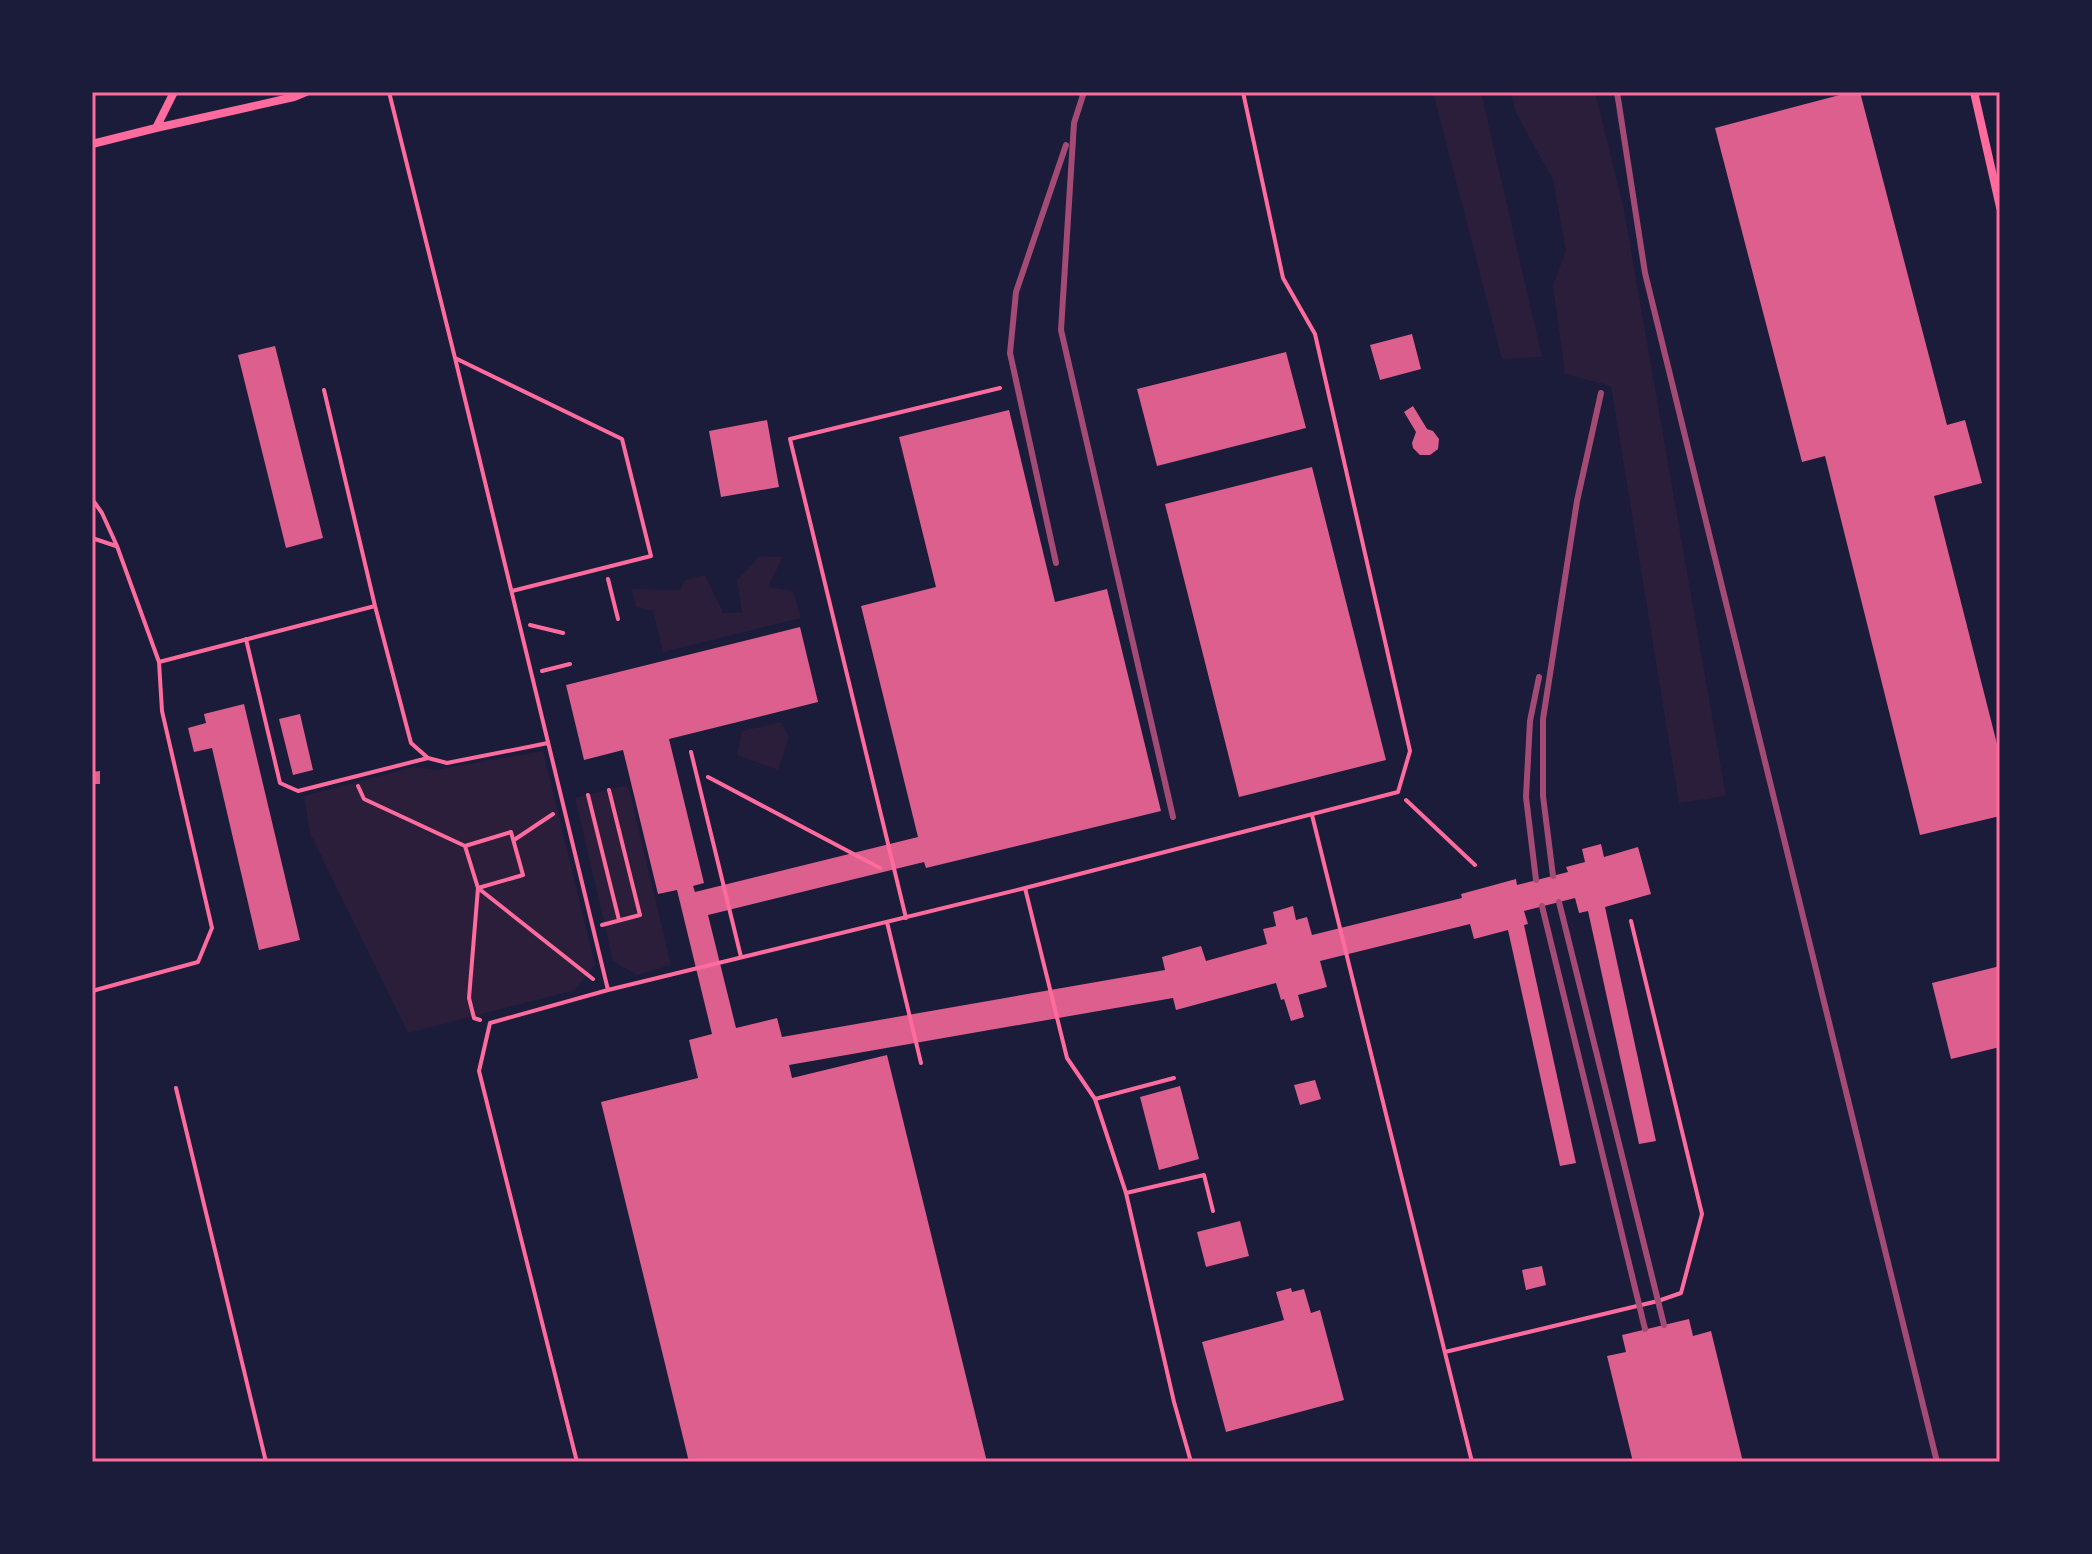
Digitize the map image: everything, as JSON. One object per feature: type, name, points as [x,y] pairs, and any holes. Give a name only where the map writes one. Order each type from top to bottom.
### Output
[{"type":"street","points":[[156,128],[174,92]]},
{"type":"street","points":[[92,144],[306,92]]},
{"type":"street","points":[[1974,92],[2000,207]]},
{"type":"lane","points":[[389,92],[608,990]]},
{"type":"lane","points":[[577,1462],[479,1071],[490,1023],[608,990],[906,918],[1398,792],[1410,751],[1315,334],[1283,278],[1243,92]]},
{"type":"lane","points":[[455,358],[622,439],[651,556],[512,591]]},
{"type":"lane","points":[[906,918],[790,439],[1000,388]]},
{"type":"lane","points":[[324,390],[411,743],[428,758],[447,763],[548,743]]},
{"type":"lane","points":[[92,499],[117,546],[159,662],[162,711],[212,928],[198,962],[92,991]]},
{"type":"lane","points":[[92,538],[117,546]]},
{"type":"lane","points":[[159,662],[375,606]]},
{"type":"lane","points":[[246,639],[280,783],[298,791],[428,758]]},
{"type":"lane","points":[[691,752],[741,957]]},
{"type":"lane","points":[[1312,815],[1472,1462]]},
{"type":"lane","points":[[1025,888],[1067,1058],[1095,1099],[1126,1193],[1174,1402],[1191,1462]]},
{"type":"lane","points":[[1445,1352],[1681,1293],[1702,1214],[1631,921]]},
{"type":"lane","points":[[887,922],[921,1063]]},
{"type":"lane","points":[[1095,1099],[1174,1078]]},
{"type":"lane","points":[[176,1088],[266,1462]]},
{"type":"lane","points":[[1126,1193],[1204,1175],[1213,1211]]},
{"type":"path","points":[[605,568],[618,619]]},
{"type":"path","points":[[519,622],[563,633]]},
{"type":"path","points":[[532,674],[570,664]]},
{"type":"path","points":[[695,770],[896,877]]},
{"type":"path","points":[[354,776],[364,799],[465,846],[511,832],[523,875],[478,888]]},
{"type":"path","points":[[592,927],[640,915],[609,790]]},
{"type":"path","points":[[1398,792],[1475,865]]},
{"type":"path","points":[[588,795],[619,920]]},
{"type":"path","points":[[514,840],[564,807]]},
{"type":"path","points":[[465,846],[478,888],[469,998],[474,1018],[490,1023]]},
{"type":"path","points":[[478,888],[608,990]]},
{"type":"shaded area","points":[[1433,92],[1481,92],[1542,357],[1502,359]]},
{"type":"shaded area","points":[[1511,92],[1595,92],[1624,210],[1726,796],[1679,803],[1611,386],[1565,374],[1553,285],[1566,251],[1553,180],[1516,113]]},
{"type":"shaded area","points":[[760,556],[783,557],[768,587],[793,591],[801,618],[663,652],[653,611],[636,607],[632,589],[680,590],[685,580],[705,575],[723,613],[742,613],[737,580]]},
{"type":"shaded area","points":[[781,722],[789,737],[778,770],[737,755],[742,731]]},
{"type":"shaded area","points":[[543,751],[595,965],[575,990],[408,1033],[310,833],[304,796],[414,767],[435,770]]},
{"type":"shaded area","points":[[628,785],[671,965],[637,975],[613,961],[575,798]]},
{"type":"building","points":[[1860,92],[1947,425],[1965,420],[1982,483],[1934,496],[1997,744],[2000,744],[2000,816],[1920,835],[1825,456],[1802,462],[1715,128]]},
{"type":"building","points":[[1412,334],[1421,369],[1380,380],[1370,345]]},
{"type":"building","points":[[275,346],[323,538],[286,548],[238,355]]},
{"type":"building","points":[[1286,352],[1306,428],[1157,466],[1137,389]]},
{"type":"building","points":[[1413,406],[1427,429],[1439,439],[1438,449],[1430,455],[1420,455],[1413,448],[1416,432],[1404,412]]},
{"type":"building","points":[[1009,410],[1055,602],[1107,589],[1161,811],[926,868],[924,862],[708,915],[736,1028],[777,1018],[782,1037],[1165,970],[1162,957],[1201,946],[1206,961],[1267,944],[1263,929],[1276,926],[1273,912],[1293,906],[1296,920],[1307,917],[1312,935],[1462,898],[1461,894],[1516,879],[1517,885],[1568,872],[1566,867],[1585,862],[1582,849],[1601,844],[1604,857],[1638,847],[1651,894],[1605,907],[1656,1141],[1639,1144],[1588,911],[1579,913],[1575,898],[1524,911],[1528,924],[1524,925],[1576,1163],[1560,1166],[1508,930],[1474,939],[1470,924],[1320,961],[1327,987],[1298,995],[1304,1017],[1291,1021],[1276,983],[1176,1010],[1173,998],[789,1065],[792,1078],[887,1055],[987,1462],[689,1462],[601,1102],[698,1078],[689,1040],[712,1034],[677,890],[658,894],[623,750],[584,760],[566,685],[800,627],[818,702],[669,739],[704,883],[693,886],[695,892],[918,837],[861,606],[936,587],[899,437]]},
{"type":"building","points":[[767,420],[779,487],[721,497],[709,431]]},
{"type":"building","points":[[1312,467],[1386,760],[1239,797],[1165,504]]},
{"type":"building","points":[[244,704],[300,940],[259,950],[212,748],[194,752],[188,728],[206,723],[204,714]]},
{"type":"building","points":[[300,714],[313,770],[293,775],[279,719]]},
{"type":"building","points":[[100,771],[100,784],[92,784],[92,772]]},
{"type":"building","points":[[2000,966],[2000,1047],[1951,1059],[1932,983]]},
{"type":"building","points":[[1315,1080],[1321,1099],[1300,1105],[1294,1085]]},
{"type":"building","points":[[1180,1086],[1199,1159],[1159,1170],[1140,1097]]},
{"type":"building","points":[[1240,1221],[1249,1256],[1206,1267],[1197,1232]]},
{"type":"building","points":[[1542,1266],[1546,1285],[1526,1290],[1522,1270]]},
{"type":"building","points":[[1291,1288],[1292,1292],[1304,1289],[1311,1313],[1320,1310],[1344,1400],[1226,1432],[1202,1342],[1284,1320],[1276,1292]]},
{"type":"building","points":[[1689,1319],[1693,1336],[1711,1331],[1743,1462],[1633,1462],[1607,1356],[1626,1352],[1622,1335]]},
{"type":"railway","points":[[1084,92],[1074,123],[1061,330],[1173,817]]},
{"type":"railway","points":[[1617,92],[1645,273],[1937,1462]]},
{"type":"railway","points":[[1056,563],[1010,353],[1016,292],[1066,145]]},
{"type":"railway","points":[[1553,876],[1543,796],[1543,719],[1577,501],[1601,393]]},
{"type":"railway","points":[[1536,880],[1526,797],[1530,721],[1539,677]]},
{"type":"railway","points":[[1559,902],[1664,1325]]},
{"type":"railway","points":[[1542,906],[1645,1329]]}]
